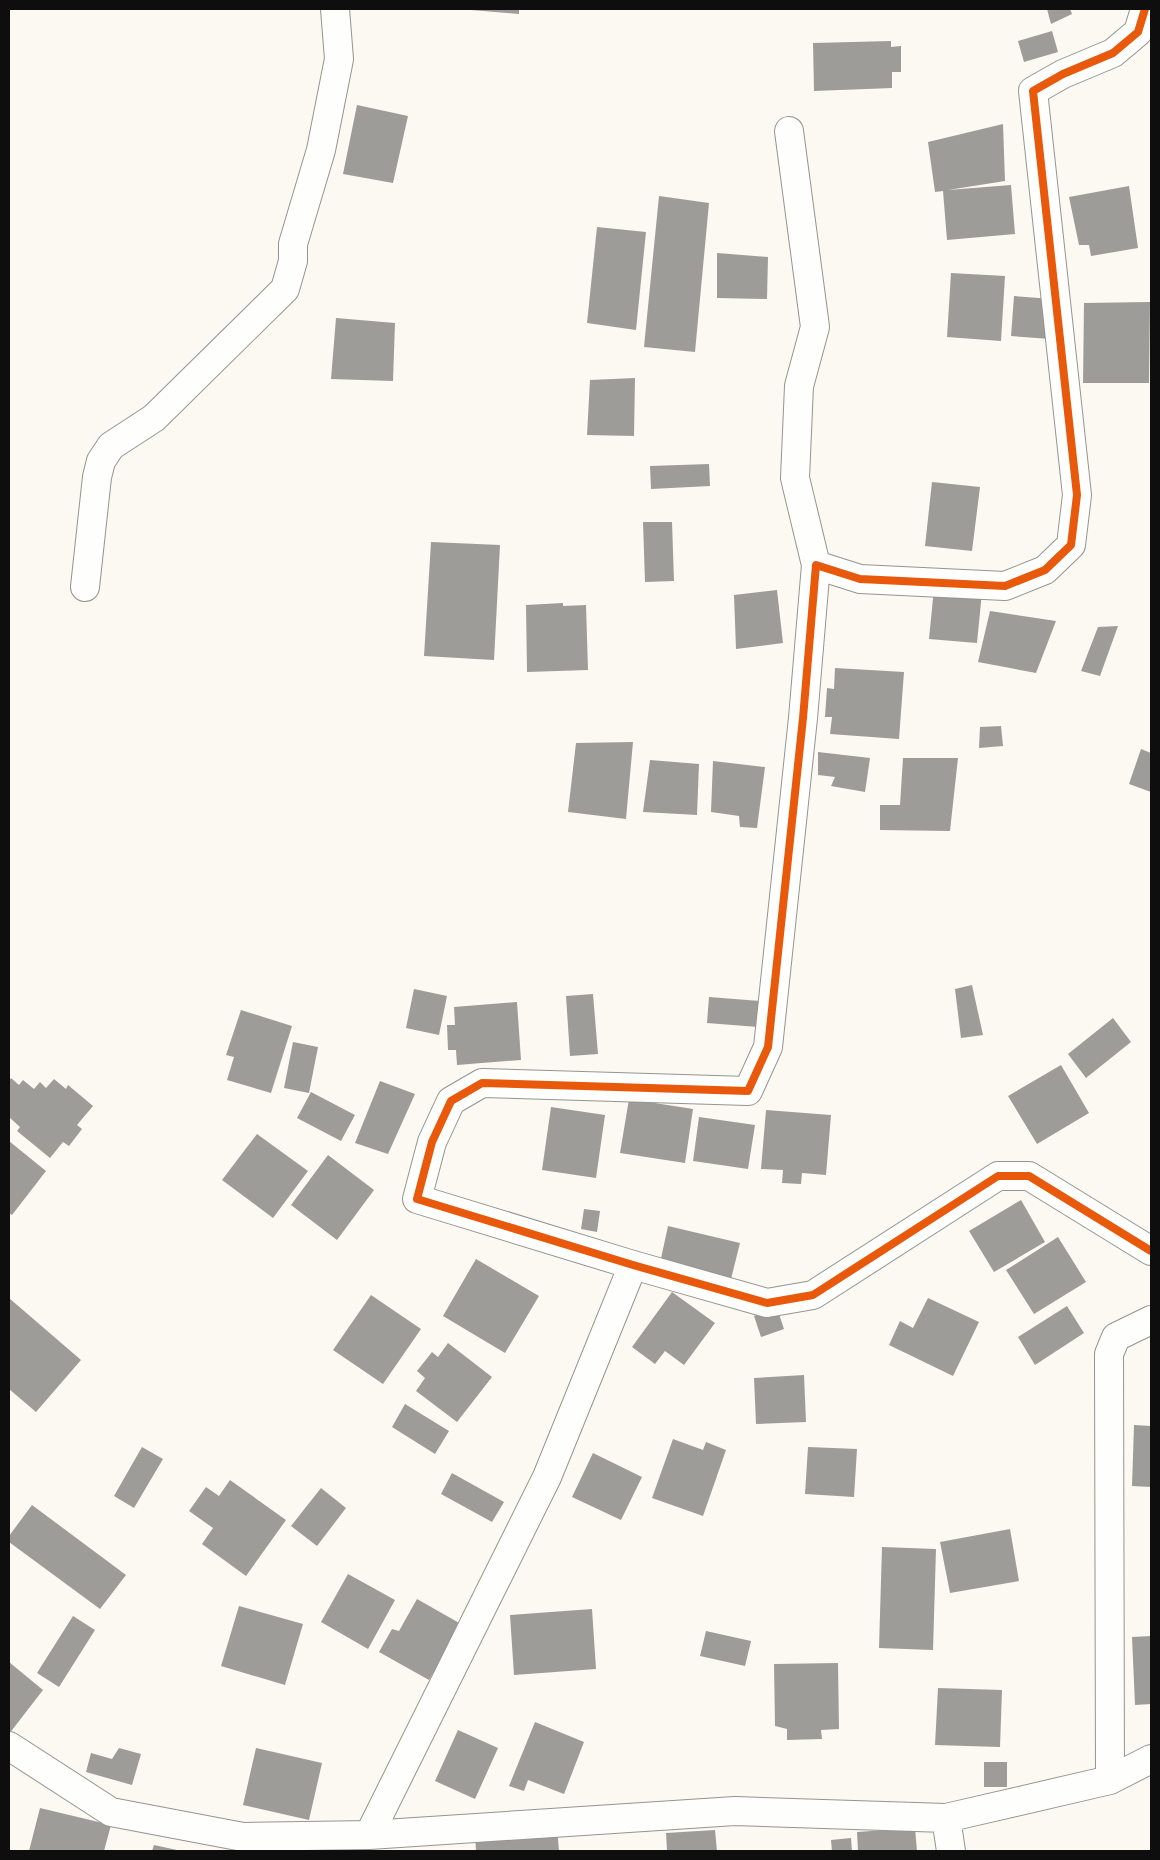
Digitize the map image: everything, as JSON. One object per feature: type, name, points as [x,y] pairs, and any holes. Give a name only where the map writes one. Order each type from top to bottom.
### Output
[{"type":"street","points":[[85,587],[97,477],[101,461],[111,446],[154,418],[285,289],[293,261],[292,244],[321,150],[339,59],[335,9]]},
{"type":"street","points":[[816,565],[860,579],[1004,586],[1045,570],[1071,545],[1078,495],[1033,91],[1063,74],[1113,53],[1138,32],[1145,9]]},
{"type":"street","points":[[789,131],[815,327],[798,386],[795,478],[816,565],[768,1047],[748,1091],[482,1083],[451,1101],[432,1142],[417,1199],[632,1265],[767,1303],[814,1295],[998,1176],[1029,1176],[1151,1251]]},
{"type":"street","points":[[386,1840],[546,1477],[632,1265]]},
{"type":"street","points":[[1110,1780],[1109,1354],[1116,1337],[1151,1320]]},
{"type":"street","points":[[9,1746],[111,1812],[242,1837],[386,1840],[736,1811],[946,1818],[1110,1780],[1151,1759]]},
{"type":"street","points":[[946,1818],[951,1851]]},
{"type":"building","points":[[519,9],[519,14],[471,10]]},
{"type":"building","points":[[1047,9],[1070,9],[1072,14],[1051,24]]},
{"type":"building","points":[[1052,31],[1058,52],[1024,62],[1018,41]]},
{"type":"building","points":[[891,41],[891,47],[901,46],[901,72],[892,72],[892,88],[814,91],[813,43]]},
{"type":"building","points":[[357,105],[408,116],[393,183],[343,174]]},
{"type":"building","points":[[1003,124],[1005,181],[948,190],[1011,185],[1015,234],[947,240],[943,191],[935,192],[928,142]]},
{"type":"building","points":[[1129,186],[1138,248],[1091,256],[1089,245],[1079,245],[1069,197]]},
{"type":"building","points":[[659,196],[709,203],[695,352],[644,347]]},
{"type":"building","points":[[597,227],[646,232],[636,330],[587,323]]},
{"type":"building","points":[[717,253],[768,257],[767,299],[717,298]]},
{"type":"building","points":[[951,273],[1005,276],[1001,341],[947,337]]},
{"type":"building","points":[[1014,296],[1052,299],[1050,339],[1011,336]]},
{"type":"building","points":[[1150,302],[1149,383],[1083,383],[1084,303]]},
{"type":"building","points":[[336,318],[395,323],[393,381],[331,379]]},
{"type":"building","points":[[635,378],[634,436],[587,435],[590,380]]},
{"type":"building","points":[[709,464],[710,486],[651,489],[650,466]]},
{"type":"building","points":[[932,482],[980,487],[972,551],[925,546]]},
{"type":"building","points":[[643,522],[672,522],[674,581],[645,582]]},
{"type":"building","points":[[431,542],[500,545],[494,660],[424,656]]},
{"type":"building","points":[[934,588],[982,592],[977,643],[929,639]]},
{"type":"building","points":[[777,590],[783,643],[736,649],[734,595]]},
{"type":"building","points":[[563,603],[563,606],[586,605],[588,670],[527,672],[526,605]]},
{"type":"building","points":[[990,611],[1056,621],[1036,673],[978,662]]},
{"type":"building","points":[[1118,626],[1100,676],[1081,671],[1098,627]]},
{"type":"building","points":[[835,668],[904,672],[899,739],[830,734],[832,717],[825,717],[827,688],[834,689]]},
{"type":"building","points":[[1001,726],[1003,746],[979,748],[980,727]]},
{"type":"building","points":[[633,742],[626,819],[568,812],[576,743]]},
{"type":"building","points":[[1141,749],[1151,753],[1151,792],[1129,784]]},
{"type":"building","points":[[818,752],[870,758],[865,792],[831,786],[835,777],[818,775]]},
{"type":"building","points":[[903,758],[958,758],[950,831],[880,830],[880,805],[900,805]]},
{"type":"building","points":[[650,760],[699,764],[697,815],[643,812]]},
{"type":"building","points":[[713,761],[765,767],[757,828],[740,827],[739,816],[711,812]]},
{"type":"building","points":[[972,985],[983,1035],[961,1038],[955,989]]},
{"type":"building","points":[[414,989],[447,996],[439,1035],[406,1028]]},
{"type":"building","points":[[593,994],[598,1054],[570,1056],[566,996]]},
{"type":"building","points":[[709,997],[760,1001],[758,1027],[707,1023]]},
{"type":"building","points":[[517,1002],[521,1060],[457,1065],[456,1050],[448,1050],[447,1025],[455,1025],[454,1007]]},
{"type":"building","points":[[241,1010],[292,1026],[271,1093],[227,1080],[234,1057],[226,1055]]},
{"type":"building","points":[[1113,1018],[1131,1042],[1086,1078],[1068,1054]]},
{"type":"building","points":[[293,1042],[318,1047],[309,1093],[284,1088]]},
{"type":"building","points":[[1061,1065],[1089,1113],[1037,1144],[1008,1096]]},
{"type":"building","points":[[11,1078],[19,1085],[23,1080],[34,1089],[40,1082],[46,1088],[54,1079],[66,1089],[68,1085],[93,1106],[77,1125],[82,1129],[69,1146],[63,1142],[50,1158],[17,1131],[20,1127],[9,1117],[9,1081]]},
{"type":"building","points":[[380,1081],[415,1094],[388,1154],[355,1143]]},
{"type":"building","points":[[311,1092],[355,1115],[341,1141],[297,1118]]},
{"type":"building","points":[[629,1099],[693,1109],[685,1163],[620,1153]]},
{"type":"building","points":[[551,1107],[605,1115],[596,1178],[542,1170]]},
{"type":"building","points":[[766,1110],[831,1115],[826,1175],[802,1173],[801,1184],[782,1183],[783,1170],[761,1169]]},
{"type":"building","points":[[699,1117],[755,1125],[748,1169],[693,1161]]},
{"type":"building","points":[[257,1134],[308,1171],[273,1218],[222,1180]]},
{"type":"building","points":[[9,1141],[46,1171],[12,1215],[9,1213]]},
{"type":"building","points":[[328,1155],[374,1190],[337,1240],[291,1205]]},
{"type":"building","points":[[1021,1200],[1045,1242],[994,1272],[969,1231]]},
{"type":"building","points":[[584,1209],[600,1211],[597,1232],[581,1229]]},
{"type":"building","points":[[668,1226],[740,1243],[731,1279],[660,1263]]},
{"type":"building","points":[[1058,1237],[1086,1282],[1034,1314],[1006,1270]]},
{"type":"building","points":[[476,1259],[539,1296],[505,1353],[443,1316]]},
{"type":"building","points":[[672,1292],[715,1323],[684,1365],[665,1351],[655,1364],[632,1347]]},
{"type":"building","points":[[371,1295],[421,1329],[383,1384],[333,1350]]},
{"type":"building","points":[[9,1298],[81,1360],[36,1412],[9,1389]]},
{"type":"building","points":[[928,1298],[979,1322],[953,1376],[889,1345],[900,1321],[913,1328]]},
{"type":"building","points":[[1067,1306],[1084,1333],[1035,1365],[1018,1337]]},
{"type":"building","points":[[777,1308],[784,1329],[761,1337],[754,1316]]},
{"type":"building","points":[[448,1343],[492,1377],[457,1422],[416,1391],[425,1378],[417,1371],[432,1352],[438,1357]]},
{"type":"building","points":[[804,1375],[806,1422],[756,1424],[754,1378]]},
{"type":"building","points":[[405,1404],[449,1431],[435,1454],[392,1427]]},
{"type":"building","points":[[1134,1425],[1151,1426],[1151,1487],[1132,1486]]},
{"type":"building","points":[[673,1439],[703,1450],[706,1442],[726,1450],[703,1516],[652,1498]]},
{"type":"building","points":[[142,1447],[163,1459],[134,1508],[114,1496]]},
{"type":"building","points":[[808,1447],[857,1449],[854,1497],[805,1494]]},
{"type":"building","points":[[593,1453],[642,1477],[621,1520],[572,1497]]},
{"type":"building","points":[[452,1473],[504,1502],[492,1522],[441,1494]]},
{"type":"building","points":[[230,1480],[286,1520],[246,1576],[202,1544],[213,1528],[189,1511],[206,1487],[219,1496]]},
{"type":"building","points":[[321,1488],[346,1508],[317,1546],[291,1526]]},
{"type":"building","points":[[32,1505],[126,1575],[100,1609],[9,1542],[9,1536]]},
{"type":"building","points":[[1010,1529],[1019,1581],[950,1593],[940,1542]]},
{"type":"building","points":[[882,1547],[936,1549],[933,1650],[879,1648]]},
{"type":"building","points":[[348,1574],[395,1600],[368,1649],[321,1622]]},
{"type":"building","points":[[417,1599],[461,1624],[429,1680],[379,1652],[392,1629],[399,1631]]},
{"type":"building","points":[[239,1606],[303,1624],[285,1685],[221,1666]]},
{"type":"building","points":[[592,1609],[596,1669],[514,1675],[510,1615]]},
{"type":"building","points":[[73,1616],[95,1630],[59,1687],[37,1673]]},
{"type":"building","points":[[706,1631],[751,1641],[745,1666],[700,1656]]},
{"type":"building","points":[[1151,1636],[1151,1704],[1135,1705],[1132,1637]]},
{"type":"building","points":[[9,1662],[43,1690],[9,1734]]},
{"type":"building","points":[[838,1663],[839,1729],[821,1730],[822,1739],[787,1740],[787,1729],[775,1726],[774,1664]]},
{"type":"building","points":[[938,1688],[1002,1690],[1000,1747],[935,1745]]},
{"type":"building","points":[[535,1722],[584,1742],[564,1794],[528,1780],[524,1791],[509,1786]]},
{"type":"building","points":[[458,1730],[498,1748],[475,1799],[435,1781]]},
{"type":"building","points":[[119,1748],[141,1754],[132,1785],[86,1772],[91,1753],[112,1759]]},
{"type":"building","points":[[256,1748],[322,1763],[309,1820],[243,1805]]},
{"type":"building","points":[[984,1762],[1007,1762],[1007,1787],[984,1787]]},
{"type":"building","points":[[40,1808],[111,1825],[104,1851],[29,1851]]},
{"type":"building","points":[[557,1828],[559,1851],[476,1851],[475,1834]]},
{"type":"building","points":[[915,1828],[917,1851],[858,1851],[857,1832]]},
{"type":"building","points":[[715,1830],[717,1851],[667,1851],[666,1833]]},
{"type":"building","points":[[851,1838],[852,1851],[832,1851],[831,1840]]},
{"type":"building","points":[[154,1845],[177,1850],[177,1851],[152,1851]]},
{"type":"cycle path","points":[[1145,9],[1138,32],[1113,53],[1063,74],[1033,91],[1077,495],[1071,545],[1045,570],[1005,586],[860,579],[816,565],[803,718],[768,1047],[748,1091],[482,1083],[451,1101],[432,1142],[417,1199],[633,1265],[767,1303],[813,1295],[998,1176],[1029,1176],[1151,1251]]}]
